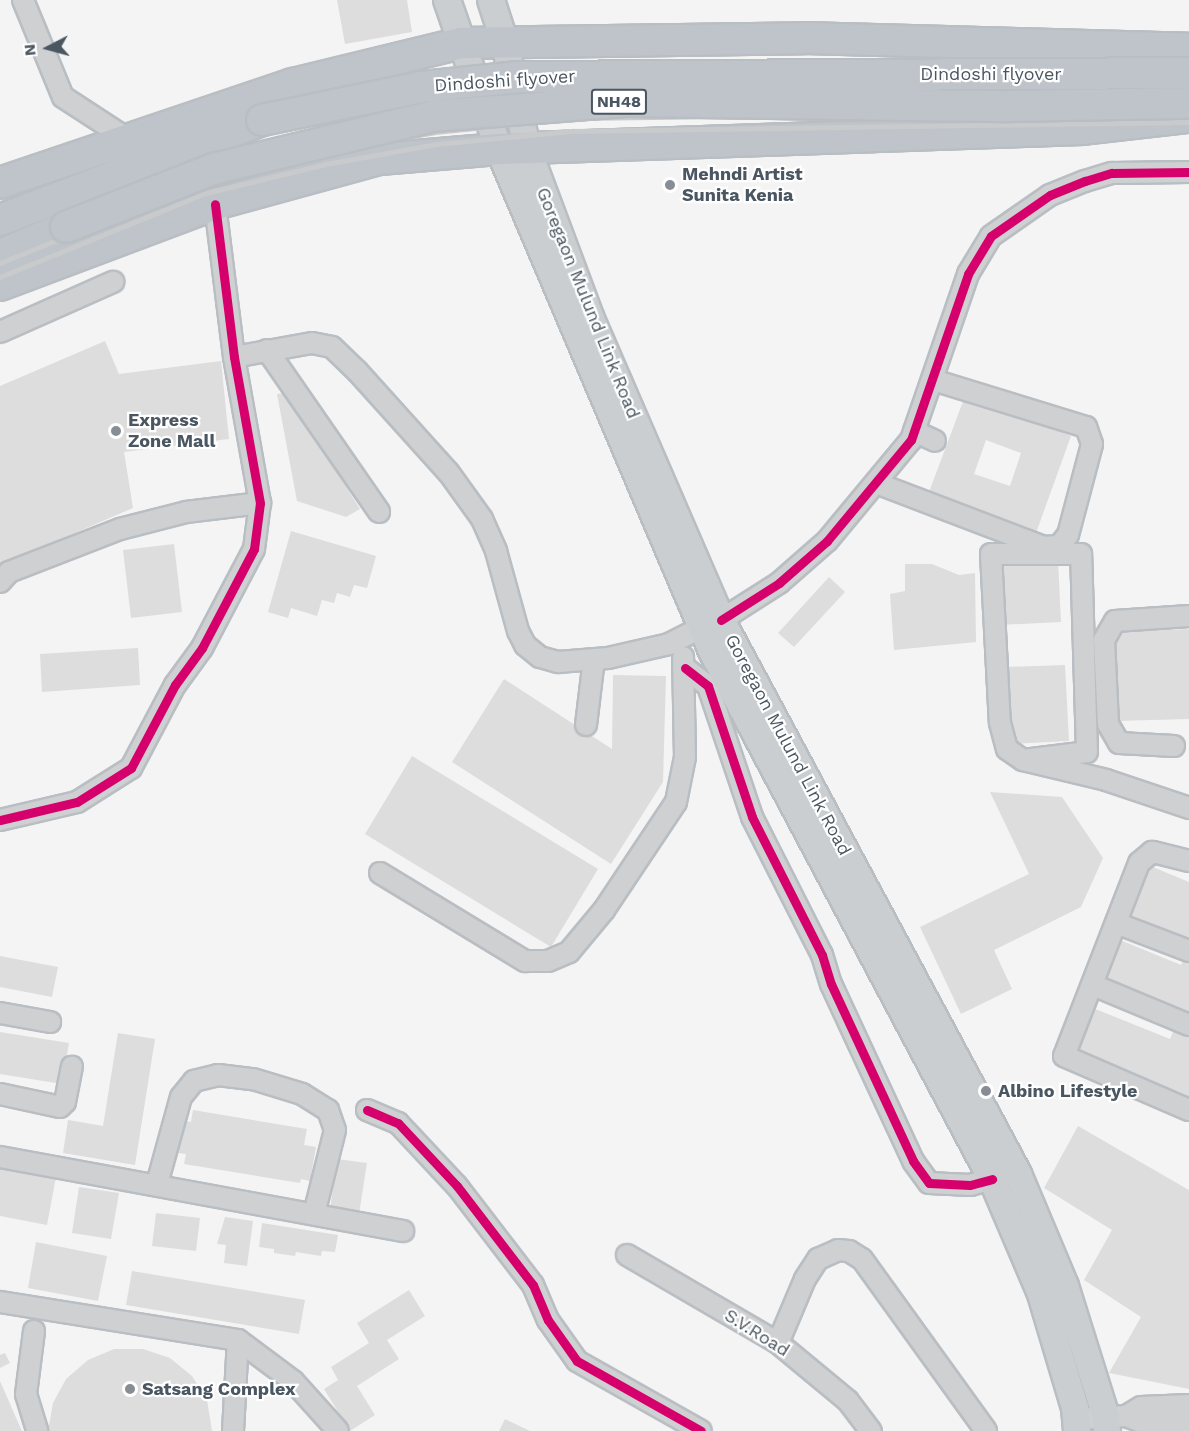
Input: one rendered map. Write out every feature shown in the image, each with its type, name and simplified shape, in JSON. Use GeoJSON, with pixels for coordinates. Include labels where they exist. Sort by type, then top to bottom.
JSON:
{"type":"FeatureCollection","features":[{"type":"Feature","properties":{"kind":"highway"},"geometry":{"type":"LineString","coordinates":[[0,183],[126,138],[293,84],[461,43],[734,39],[1189,48]]}},
{"type":"Feature","properties":{"kind":"highway"},"geometry":{"type":"LineString","coordinates":[[734,39],[735,141]]}},
{"type":"Feature","properties":{"kind":"highway","name":"Dindoshi flyover"},"geometry":{"type":"LineString","coordinates":[[0,220],[55,197],[262,120],[422,87],[562,76],[1189,74]]}},
{"type":"Feature","properties":{"kind":"highway","name":"Dindoshi flyover"},"geometry":{"type":"LineString","coordinates":[[0,255],[213,169],[433,116],[629,101],[987,106],[1189,103]]}},
{"type":"Feature","properties":{"kind":"highway"},"geometry":{"type":"LineString","coordinates":[[0,285],[215,204],[380,159],[513,148],[1083,129],[1189,117]]}},
{"type":"Feature","properties":{"kind":"main road"},"geometry":{"type":"LineString","coordinates":[[447,0],[461,43],[513,148]]}},
{"type":"Feature","properties":{"kind":"main road","name":"Goregaon Mulund Link Road"},"geometry":{"type":"LineString","coordinates":[[491,0],[505,43],[513,148],[591,319],[701,629],[992,1179],[1041,1294],[1077,1425]]}},
{"type":"Feature","properties":{"kind":"main road","name":"Goregaon Mulund Link Road"},"geometry":{"type":"LineString","coordinates":[[701,629],[984,1111],[1017,1174],[1065,1286],[1113,1421]]}},
{"type":"Feature","properties":{"kind":"main road"},"geometry":{"type":"LineString","coordinates":[[960,1122],[984,1111]]}},
{"type":"Feature","properties":{"kind":"street"},"geometry":{"type":"LineString","coordinates":[[23,0],[63,97],[126,138]]}},
{"type":"Feature","properties":{"kind":"street"},"geometry":{"type":"LineString","coordinates":[[234,357],[312,343],[332,347],[357,371],[449,473],[482,519],[525,645],[540,657],[558,662],[648,650],[701,629],[779,583],[827,542],[876,483],[914,431],[968,274],[991,236],[1050,195],[1084,181],[1112,173],[1189,172]]}},
{"type":"Feature","properties":{"kind":"street"},"geometry":{"type":"LineString","coordinates":[[0,820],[76,802],[131,768],[175,685],[202,648],[254,549],[260,503],[234,357],[215,204]]}},
{"type":"Feature","properties":{"kind":"street"},"geometry":{"type":"LineString","coordinates":[[0,332],[113,282]]}},
{"type":"Feature","properties":{"kind":"street"},"geometry":{"type":"LineString","coordinates":[[267,350],[379,512]]}},
{"type":"Feature","properties":{"kind":"street"},"geometry":{"type":"LineString","coordinates":[[876,483],[1044,548],[1059,546],[1068,535],[1092,444],[1086,427],[933,380]]}},
{"type":"Feature","properties":{"kind":"street"},"geometry":{"type":"LineString","coordinates":[[914,431],[935,441]]}},
{"type":"Feature","properties":{"kind":"street"},"geometry":{"type":"LineString","coordinates":[[0,582],[9,572],[120,529],[186,512],[260,503]]}},
{"type":"Feature","properties":{"kind":"street"},"geometry":{"type":"LineString","coordinates":[[1023,760],[1087,752],[1081,554],[992,554],[1002,735],[1006,749],[1023,760],[1106,780],[1189,808]]}},
{"type":"Feature","properties":{"kind":"street"},"geometry":{"type":"LineString","coordinates":[[1174,746],[1119,743],[1108,724],[1104,640],[1115,621],[1189,616]]}},
{"type":"Feature","properties":{"kind":"street"},"geometry":{"type":"LineString","coordinates":[[380,873],[525,961],[548,961],[569,952],[604,910],[676,802],[685,757],[685,668],[701,629]]}},
{"type":"Feature","properties":{"kind":"street"},"geometry":{"type":"LineString","coordinates":[[586,725],[594,658]]}},
{"type":"Feature","properties":{"kind":"street"},"geometry":{"type":"LineString","coordinates":[[685,668],[708,687],[752,817],[822,955],[838,1001],[913,1161],[929,1183],[970,1185],[992,1179]]}},
{"type":"Feature","properties":{"kind":"street"},"geometry":{"type":"LineString","coordinates":[[1189,861],[1169,853],[1152,852],[1139,863],[1064,1056],[1189,1110]]}},
{"type":"Feature","properties":{"kind":"street"},"geometry":{"type":"LineString","coordinates":[[1116,923],[1189,951]]}},
{"type":"Feature","properties":{"kind":"street"},"geometry":{"type":"LineString","coordinates":[[1093,985],[1189,1025]]}},
{"type":"Feature","properties":{"kind":"street"},"geometry":{"type":"LineString","coordinates":[[0,1013],[50,1022]]}},
{"type":"Feature","properties":{"kind":"street"},"geometry":{"type":"LineString","coordinates":[[0,1094],[60,1107],[65,1102],[72,1067]]}},
{"type":"Feature","properties":{"kind":"street"},"geometry":{"type":"LineString","coordinates":[[157,1184],[181,1097],[194,1081],[218,1075],[253,1079],[302,1094],[328,1110],[335,1130],[314,1214]]}},
{"type":"Feature","properties":{"kind":"street"},"geometry":{"type":"LineString","coordinates":[[367,1110],[398,1123],[457,1186],[533,1285],[548,1320],[577,1361],[701,1431]]}},
{"type":"Feature","properties":{"kind":"street"},"geometry":{"type":"LineString","coordinates":[[0,1157],[403,1231]]}},
{"type":"Feature","properties":{"kind":"street"},"geometry":{"type":"LineString","coordinates":[[778,1343],[805,1279],[818,1259],[838,1250],[849,1251],[868,1267],[986,1431]]}},
{"type":"Feature","properties":{"kind":"street","name":"S.V.Road"},"geometry":{"type":"LineString","coordinates":[[627,1256],[778,1343],[848,1401],[871,1431]]}},
{"type":"Feature","properties":{"kind":"street"},"geometry":{"type":"LineString","coordinates":[[0,1302],[238,1340],[293,1381],[338,1431]]}},
{"type":"Feature","properties":{"kind":"street"},"geometry":{"type":"LineString","coordinates":[[34,1331],[26,1394],[37,1431]]}},
{"type":"Feature","properties":{"kind":"street"},"geometry":{"type":"LineString","coordinates":[[233,1431],[238,1340]]}},
{"type":"Feature","properties":{"kind":"street"},"geometry":{"type":"LineString","coordinates":[[1155,1414],[1189,1405]]}},
{"type":"Feature","properties":{"kind":"street"},"geometry":{"type":"LineString","coordinates":[[1077,1425],[1113,1421],[1141,1407],[1155,1414],[1189,1422]]}},
{"type":"Feature","properties":{"kind":"building"},"geometry":{"type":"Polygon","coordinates":[[[337,0],[407,0],[412,32],[345,44],[337,0]]]}},
{"type":"Feature","properties":{"kind":"building"},"geometry":{"type":"Polygon","coordinates":[[[105,341],[119,374],[221,361],[229,439],[124,452],[133,508],[0,565],[0,386],[105,341]]]}},
{"type":"Feature","properties":{"kind":"building"},"geometry":{"type":"Polygon","coordinates":[[[288,393],[360,509],[346,517],[297,501],[277,394],[288,393]]]}},
{"type":"Feature","properties":{"kind":"building"},"geometry":{"type":"Polygon","coordinates":[[[965,396],[1071,436],[1036,533],[929,492],[965,396]],[[986,440],[974,474],[1010,486],[1021,453],[986,440]]]}},
{"type":"Feature","properties":{"kind":"building"},"geometry":{"type":"Polygon","coordinates":[[[291,531],[376,556],[367,588],[354,585],[350,597],[337,593],[334,603],[322,600],[317,616],[291,608],[288,618],[268,612],[291,531]]]}},
{"type":"Feature","properties":{"kind":"building"},"geometry":{"type":"Polygon","coordinates":[[[174,544],[182,612],[131,618],[123,550],[174,544]]]}},
{"type":"Feature","properties":{"kind":"building"},"geometry":{"type":"Polygon","coordinates":[[[1058,560],[1061,622],[1000,625],[997,563],[1058,560]]]}},
{"type":"Feature","properties":{"kind":"building"},"geometry":{"type":"Polygon","coordinates":[[[905,564],[932,564],[959,575],[975,573],[976,642],[894,650],[890,594],[905,591],[905,564]]]}},
{"type":"Feature","properties":{"kind":"building"},"geometry":{"type":"Polygon","coordinates":[[[829,577],[845,592],[794,647],[778,633],[829,577]]]}},
{"type":"Feature","properties":{"kind":"building"},"geometry":{"type":"Polygon","coordinates":[[[1189,629],[1189,719],[1115,721],[1112,632],[1189,629]]]}},
{"type":"Feature","properties":{"kind":"building"},"geometry":{"type":"Polygon","coordinates":[[[138,648],[140,685],[42,692],[40,654],[138,648]]]}},
{"type":"Feature","properties":{"kind":"building"},"geometry":{"type":"Polygon","coordinates":[[[1065,665],[1069,741],[1009,744],[1006,667],[1065,665]]]}},
{"type":"Feature","properties":{"kind":"building"},"geometry":{"type":"Polygon","coordinates":[[[613,675],[666,676],[663,782],[611,864],[452,762],[504,679],[612,749],[613,675]]]}},
{"type":"Feature","properties":{"kind":"building"},"geometry":{"type":"Polygon","coordinates":[[[412,756],[598,869],[551,947],[365,834],[412,756]]]}},
{"type":"Feature","properties":{"kind":"building"},"geometry":{"type":"Polygon","coordinates":[[[990,792],[1062,797],[1103,858],[1081,907],[994,950],[1012,989],[961,1014],[920,927],[1029,874],[990,792]]]}},
{"type":"Feature","properties":{"kind":"building"},"geometry":{"type":"Polygon","coordinates":[[[1136,860],[1189,882],[1189,946],[1114,915],[1136,860]]]}},
{"type":"Feature","properties":{"kind":"building"},"geometry":{"type":"Polygon","coordinates":[[[1103,933],[1181,965],[1189,946],[1189,1114],[1059,1061],[1083,1004],[1170,1039],[1178,1019],[1084,980],[1103,933]]]}},
{"type":"Feature","properties":{"kind":"building"},"geometry":{"type":"Polygon","coordinates":[[[0,956],[58,967],[52,997],[0,987],[0,956]]]}},
{"type":"Feature","properties":{"kind":"building"},"geometry":{"type":"Polygon","coordinates":[[[0,1032],[69,1043],[62,1084],[0,1074],[0,1032]]]}},
{"type":"Feature","properties":{"kind":"building"},"geometry":{"type":"Polygon","coordinates":[[[118,1033],[155,1039],[135,1165],[63,1153],[68,1120],[103,1126],[118,1033]]]}},
{"type":"Feature","properties":{"kind":"building"},"geometry":{"type":"Polygon","coordinates":[[[193,1110],[307,1129],[304,1145],[316,1147],[310,1181],[301,1179],[300,1183],[184,1164],[186,1154],[178,1153],[184,1121],[191,1122],[193,1110]]]}},
{"type":"Feature","properties":{"kind":"building"},"geometry":{"type":"Polygon","coordinates":[[[1078,1126],[1189,1190],[1189,1389],[1109,1373],[1141,1317],[1084,1280],[1112,1230],[1044,1188],[1078,1126]]]}},
{"type":"Feature","properties":{"kind":"building"},"geometry":{"type":"Polygon","coordinates":[[[337,1159],[367,1163],[359,1214],[330,1210],[337,1159]]]}},
{"type":"Feature","properties":{"kind":"building"},"geometry":{"type":"Polygon","coordinates":[[[0,1166],[56,1177],[47,1225],[0,1216],[0,1166]]]}},
{"type":"Feature","properties":{"kind":"building"},"geometry":{"type":"Polygon","coordinates":[[[79,1187],[119,1193],[111,1239],[72,1233],[79,1187]]]}},
{"type":"Feature","properties":{"kind":"building"},"geometry":{"type":"Polygon","coordinates":[[[156,1213],[200,1218],[196,1251],[152,1246],[156,1213]]]}},
{"type":"Feature","properties":{"kind":"building"},"geometry":{"type":"Polygon","coordinates":[[[225,1217],[253,1221],[247,1266],[224,1263],[226,1245],[217,1244],[225,1217]]]}},
{"type":"Feature","properties":{"kind":"building"},"geometry":{"type":"Polygon","coordinates":[[[262,1223],[338,1235],[335,1252],[322,1251],[321,1256],[296,1252],[295,1256],[274,1253],[274,1249],[259,1247],[262,1223]]]}},
{"type":"Feature","properties":{"kind":"building"},"geometry":{"type":"Polygon","coordinates":[[[36,1242],[107,1256],[98,1301],[28,1288],[36,1242]]]}},
{"type":"Feature","properties":{"kind":"building"},"geometry":{"type":"Polygon","coordinates":[[[132,1271],[305,1300],[299,1334],[126,1305],[132,1271]]]}},
{"type":"Feature","properties":{"kind":"building"},"geometry":{"type":"Polygon","coordinates":[[[409,1290],[425,1316],[387,1340],[399,1359],[357,1386],[375,1415],[350,1431],[324,1389],[338,1380],[331,1367],[369,1343],[357,1323],[409,1290]]]}},
{"type":"Feature","properties":{"kind":"building","name":"Satsang Complex"},"geometry":{"type":"Polygon","coordinates":[[[114,1349],[143,1349],[170,1358],[192,1376],[207,1400],[212,1431],[48,1431],[53,1403],[66,1379],[88,1360],[114,1349]]]}},
{"type":"Feature","properties":{"kind":"building"},"geometry":{"type":"Polygon","coordinates":[[[5,1353],[10,1363],[0,1368],[0,1355],[5,1353]]]}},
{"type":"Feature","properties":{"kind":"building"},"geometry":{"type":"Polygon","coordinates":[[[0,1381],[21,1429],[22,1431],[0,1431],[0,1381]]]}},
{"type":"Feature","properties":{"kind":"building"},"geometry":{"type":"Polygon","coordinates":[[[505,1419],[530,1431],[499,1431],[505,1419]]]}},
{"type":"Feature","properties":{"kind":"railway"},"geometry":{"type":"LineString","coordinates":[[0,263],[202,181],[323,152],[435,132],[573,118],[1189,110]]}},
{"type":"Feature","properties":{"kind":"railway"},"geometry":{"type":"LineString","coordinates":[[0,277],[206,193],[326,164],[437,144],[573,131],[1189,122]]}},
{"type":"Feature","properties":{"kind":"cycle path"},"geometry":{"type":"LineString","coordinates":[[721,620],[779,583],[827,541],[911,440],[968,274],[991,236],[1050,195],[1085,181],[1112,173],[1189,172]]}},
{"type":"Feature","properties":{"kind":"cycle path"},"geometry":{"type":"LineString","coordinates":[[0,820],[77,802],[131,768],[175,685],[202,648],[254,549],[260,503],[234,357],[215,204]]}},
{"type":"Feature","properties":{"kind":"cycle path"},"geometry":{"type":"LineString","coordinates":[[685,668],[708,686],[752,817],[822,955],[831,984],[913,1161],[929,1183],[970,1185],[992,1179]]}},
{"type":"Feature","properties":{"kind":"cycle path"},"geometry":{"type":"LineString","coordinates":[[367,1110],[398,1123],[457,1186],[533,1285],[548,1320],[577,1361],[701,1431]]}},
{"type":"Feature","properties":{"kind":"place","name":"Mehndi Artist Sunita Kenia"},"geometry":{"type":"Point","coordinates":[670,185]}},
{"type":"Feature","properties":{"kind":"place","name":"Express Zone Mall"},"geometry":{"type":"Point","coordinates":[116,431]}},
{"type":"Feature","properties":{"kind":"place","name":"Albino Lifestyle"},"geometry":{"type":"Point","coordinates":[986,1091]}},
{"type":"Feature","properties":{"kind":"place","name":"Satsang Complex"},"geometry":{"type":"Point","coordinates":[130,1389]}}]}
